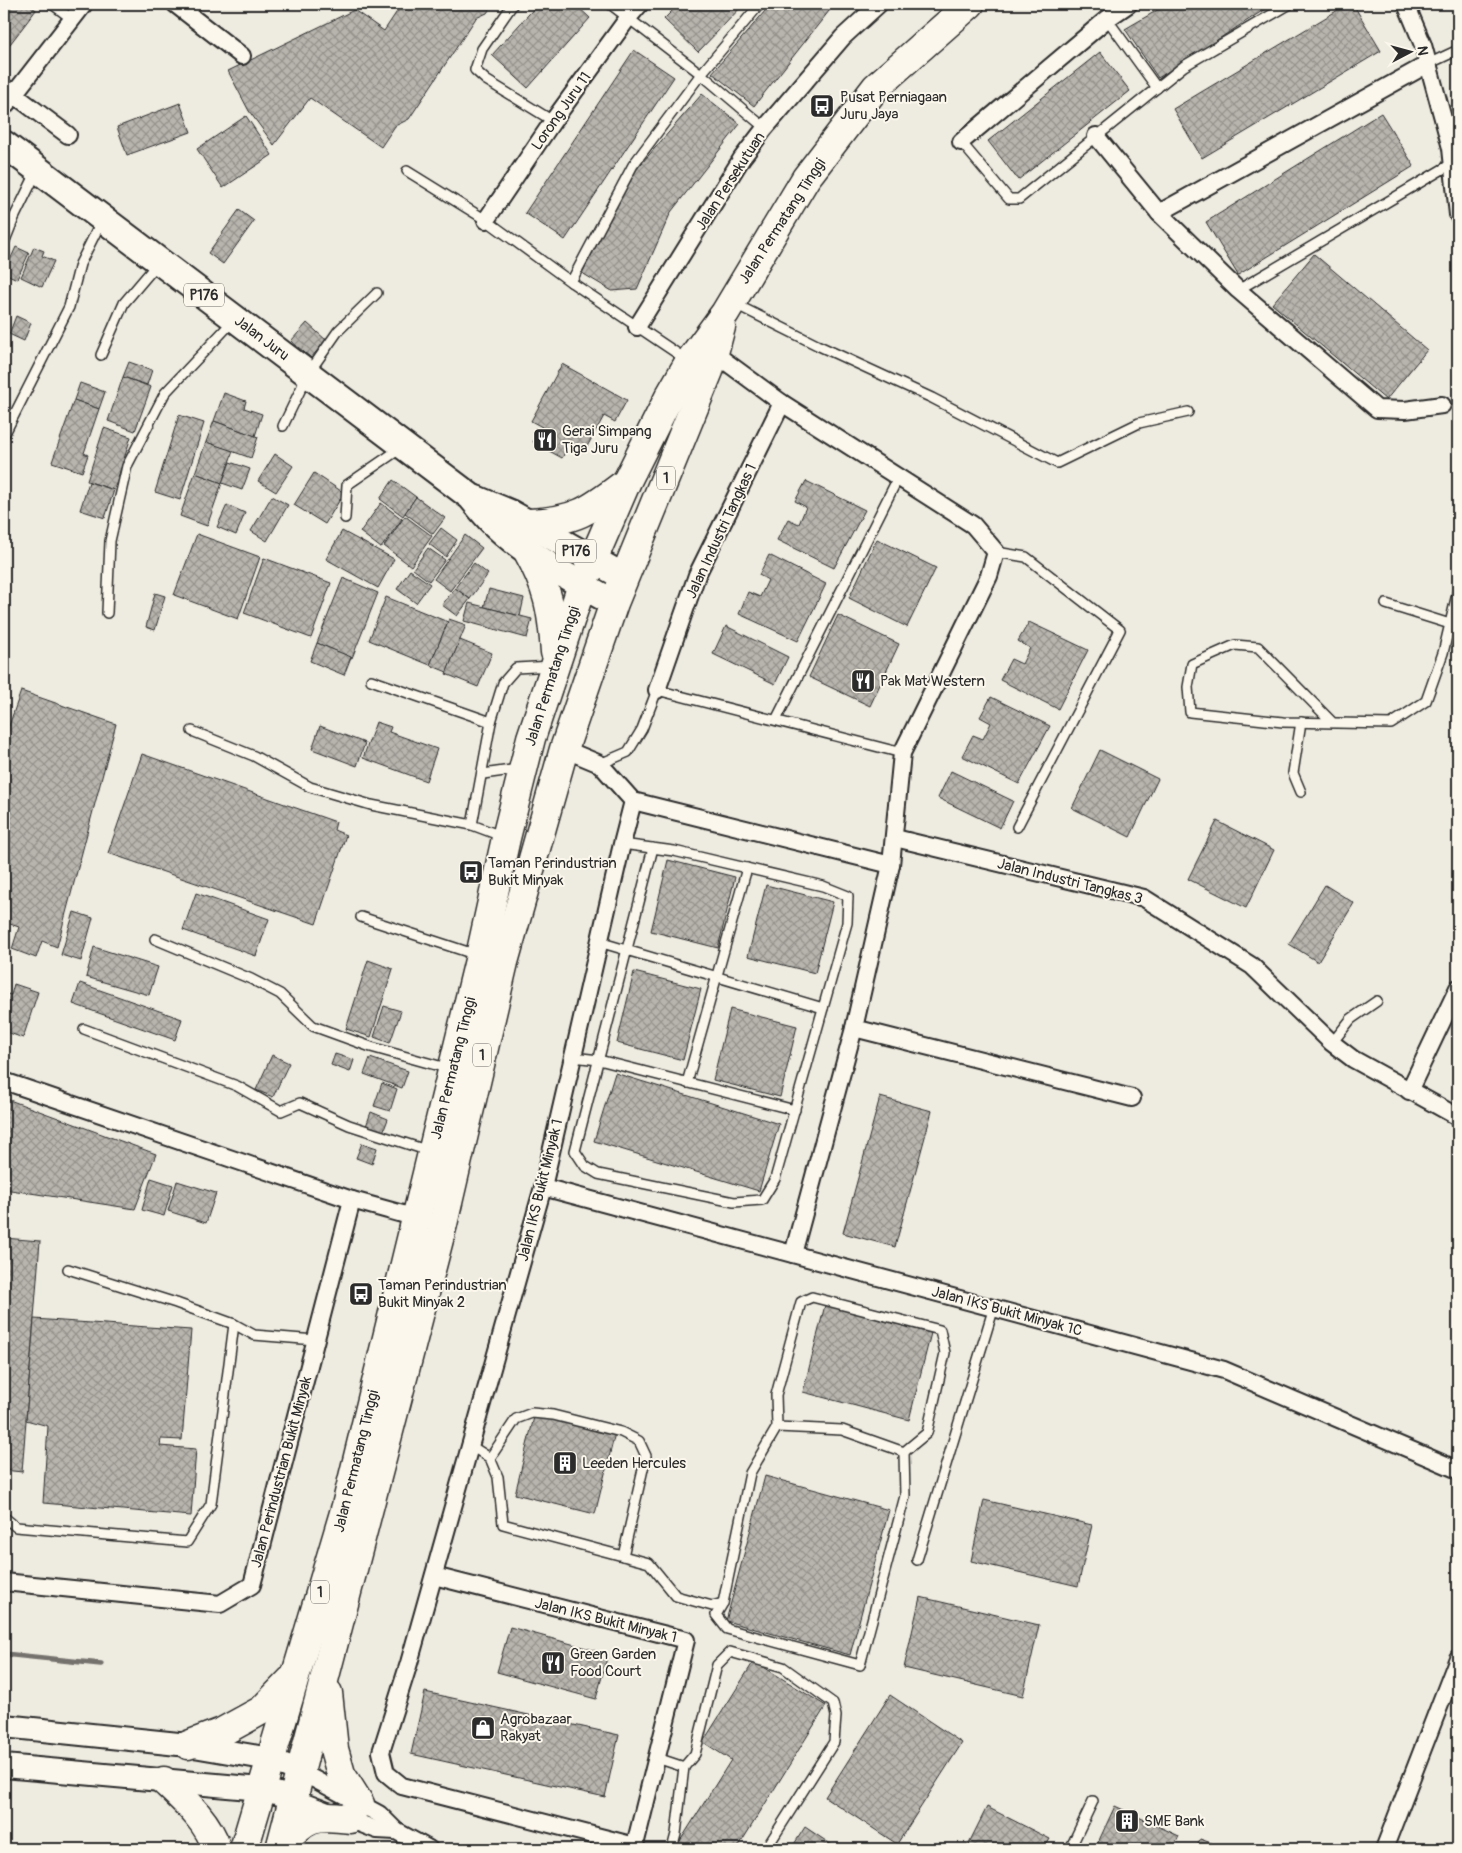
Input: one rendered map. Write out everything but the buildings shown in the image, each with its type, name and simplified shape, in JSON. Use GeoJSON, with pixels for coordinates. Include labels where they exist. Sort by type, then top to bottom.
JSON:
{"type":"FeatureCollection","features":[{"type":"Feature","properties":{"kind":"highway","name":"Jalan Permatang Tinggi"},"geometry":{"type":"LineString","coordinates":[[492,959],[506,838],[531,738],[592,560],[627,481],[670,395],[689,362],[728,307],[806,178],[876,87],[970,4]]}},
{"type":"Feature","properties":{"kind":"highway","name":"Jalan Permatang Tinggi"},"geometry":{"type":"LineString","coordinates":[[281,1846],[326,1676],[445,1155],[492,959],[614,603],[696,408],[728,307]]}},
{"type":"Feature","properties":{"kind":"highway"},"geometry":{"type":"LineString","coordinates":[[529,523],[551,522],[575,516],[595,506],[627,481]]}},
{"type":"Feature","properties":{"kind":"highway"},"geometry":{"type":"LineString","coordinates":[[527,550],[541,575],[549,599],[556,666]]}},
{"type":"Feature","properties":{"kind":"highway","name":"Jalan Permatang Tinggi"},"geometry":{"type":"LineString","coordinates":[[244,1849],[430,1221]]}},
{"type":"Feature","properties":{"kind":"highway"},"geometry":{"type":"LineString","coordinates":[[281,1846],[299,1825],[309,1820],[355,1811],[341,1774],[334,1748],[326,1676]]}},
{"type":"Feature","properties":{"kind":"highway"},"geometry":{"type":"LineString","coordinates":[[188,1745],[222,1732],[262,1710],[294,1677]]}},
{"type":"Feature","properties":{"kind":"highway"},"geometry":{"type":"LineString","coordinates":[[164,1781],[190,1804],[202,1820],[217,1849]]}},
{"type":"Feature","properties":{"kind":"main road","name":"Jalan Juru"},"geometry":{"type":"LineString","coordinates":[[4,144],[471,497],[500,529],[527,550],[614,603]]}},
{"type":"Feature","properties":{"kind":"main road","name":"Jalan Juru"},"geometry":{"type":"LineString","coordinates":[[471,497],[510,513],[624,577]]}},
{"type":"Feature","properties":{"kind":"main road"},"geometry":{"type":"LineString","coordinates":[[4,1726],[188,1745],[270,1759],[301,1772]]}},
{"type":"Feature","properties":{"kind":"main road"},"geometry":{"type":"LineString","coordinates":[[4,1766],[261,1789],[294,1798]]}},
{"type":"Feature","properties":{"kind":"street"},"geometry":{"type":"LineString","coordinates":[[68,136],[7,96],[84,4]]}},
{"type":"Feature","properties":{"kind":"street"},"geometry":{"type":"LineString","coordinates":[[175,4],[193,9],[242,56]]}},
{"type":"Feature","properties":{"kind":"street","name":"Lorong Juru 11"},"geometry":{"type":"LineString","coordinates":[[486,220],[553,121],[640,4]]}},
{"type":"Feature","properties":{"kind":"street","name":"Jalan Persekutuan"},"geometry":{"type":"LineString","coordinates":[[637,327],[742,158],[765,128],[843,38],[878,4]]}},
{"type":"Feature","properties":{"kind":"street"},"geometry":{"type":"LineString","coordinates":[[961,142],[1108,19],[1129,4]]}},
{"type":"Feature","properties":{"kind":"street"},"geometry":{"type":"LineString","coordinates":[[1406,4],[1423,45],[1451,148],[1458,215]]}},
{"type":"Feature","properties":{"kind":"street"},"geometry":{"type":"LineString","coordinates":[[1159,213],[1428,64]]}},
{"type":"Feature","properties":{"kind":"street"},"geometry":{"type":"LineString","coordinates":[[1096,136],[1159,213],[1238,290],[1377,408],[1405,410],[1442,405]]}},
{"type":"Feature","properties":{"kind":"street"},"geometry":{"type":"LineString","coordinates":[[714,353],[782,403],[973,525],[996,552],[989,576],[902,753],[891,865],[854,1028],[793,1254]]}},
{"type":"Feature","properties":{"kind":"street","name":"Jalan Industri Tangkas 1"},"geometry":{"type":"LineString","coordinates":[[657,690],[698,575],[782,403]]}},
{"type":"Feature","properties":{"kind":"street"},"geometry":{"type":"LineString","coordinates":[[564,749],[600,764],[634,800],[891,865]]}},
{"type":"Feature","properties":{"kind":"street","name":"Jalan IKS Bukit Minyak 1"},"geometry":{"type":"LineString","coordinates":[[434,1576],[686,1640],[635,1848],[402,1786],[386,1773],[381,1752],[434,1576],[543,1186],[622,844],[634,800]]}},
{"type":"Feature","properties":{"kind":"street","name":"Jalan Industri Tangkas 3"},"geometry":{"type":"LineString","coordinates":[[895,838],[1144,898],[1252,966],[1332,1043],[1353,1059],[1458,1118]]}},
{"type":"Feature","properties":{"kind":"street"},"geometry":{"type":"LineString","coordinates":[[1409,1091],[1458,988]]}},
{"type":"Feature","properties":{"kind":"street"},"geometry":{"type":"LineString","coordinates":[[854,1028],[1132,1098]]}},
{"type":"Feature","properties":{"kind":"street"},"geometry":{"type":"LineString","coordinates":[[4,1081],[352,1200],[430,1221]]}},
{"type":"Feature","properties":{"kind":"street","name":"Jalan IKS Bukit Minyak 1C"},"geometry":{"type":"LineString","coordinates":[[543,1186],[1224,1370],[1458,1470]]}},
{"type":"Feature","properties":{"kind":"street","name":"Jalan Perindustrian Bukit Minyak"},"geometry":{"type":"LineString","coordinates":[[4,1582],[220,1604],[252,1585],[352,1200]]}},
{"type":"Feature","properties":{"kind":"street"},"geometry":{"type":"LineString","coordinates":[[1384,1849],[1458,1658]]}},
{"type":"Feature","properties":{"kind":"street"},"geometry":{"type":"LineString","coordinates":[[301,1772],[355,1811]]}},
{"type":"Feature","properties":{"kind":"street"},"geometry":{"type":"LineString","coordinates":[[294,1798],[379,1814],[396,1831],[429,1849]]}},
{"type":"Feature","properties":{"kind":"lane"},"geometry":{"type":"LineString","coordinates":[[52,4],[72,19]]}},
{"type":"Feature","properties":{"kind":"lane"},"geometry":{"type":"LineString","coordinates":[[513,4],[482,49],[475,70],[486,80],[553,121]]}},
{"type":"Feature","properties":{"kind":"lane"},"geometry":{"type":"LineString","coordinates":[[610,4],[701,74],[765,128]]}},
{"type":"Feature","properties":{"kind":"lane"},"geometry":{"type":"LineString","coordinates":[[571,282],[633,165],[701,74],[760,4]]}},
{"type":"Feature","properties":{"kind":"lane"},"geometry":{"type":"LineString","coordinates":[[961,142],[1009,198],[1020,199],[1184,66],[1290,4]]}},
{"type":"Feature","properties":{"kind":"lane"},"geometry":{"type":"LineString","coordinates":[[1108,19],[1157,88]]}},
{"type":"Feature","properties":{"kind":"lane"},"geometry":{"type":"LineString","coordinates":[[1428,64],[1458,50]]}},
{"type":"Feature","properties":{"kind":"lane"},"geometry":{"type":"LineString","coordinates":[[1238,290],[1453,163]]}},
{"type":"Feature","properties":{"kind":"lane"},"geometry":{"type":"LineString","coordinates":[[4,243],[38,169]]}},
{"type":"Feature","properties":{"kind":"lane"},"geometry":{"type":"LineString","coordinates":[[407,171],[486,220],[571,282],[689,362]]}},
{"type":"Feature","properties":{"kind":"lane"},"geometry":{"type":"LineString","coordinates":[[4,435],[69,307],[80,264],[103,218]]}},
{"type":"Feature","properties":{"kind":"lane"},"geometry":{"type":"LineString","coordinates":[[101,354],[124,303],[160,261]]}},
{"type":"Feature","properties":{"kind":"lane"},"geometry":{"type":"LineString","coordinates":[[283,426],[308,374],[338,331],[377,293]]}},
{"type":"Feature","properties":{"kind":"lane"},"geometry":{"type":"LineString","coordinates":[[728,307],[817,345],[932,398],[1057,463],[1138,423],[1188,412]]}},
{"type":"Feature","properties":{"kind":"lane"},"geometry":{"type":"LineString","coordinates":[[107,613],[110,541],[127,466],[165,393],[235,318]]}},
{"type":"Feature","properties":{"kind":"lane"},"geometry":{"type":"LineString","coordinates":[[345,518],[347,485],[404,446]]}},
{"type":"Feature","properties":{"kind":"lane"},"geometry":{"type":"LineString","coordinates":[[776,720],[899,476]]}},
{"type":"Feature","properties":{"kind":"lane"},"geometry":{"type":"LineString","coordinates":[[996,552],[1026,557],[1120,630],[1017,827]]}},
{"type":"Feature","properties":{"kind":"lane"},"geometry":{"type":"LineString","coordinates":[[1334,723],[1258,647],[1235,646],[1192,664],[1188,687],[1190,712],[1283,722],[1301,722],[1334,723],[1391,724],[1426,701],[1443,653],[1458,590]]}},
{"type":"Feature","properties":{"kind":"lane"},"geometry":{"type":"LineString","coordinates":[[1386,604],[1450,624]]}},
{"type":"Feature","properties":{"kind":"lane"},"geometry":{"type":"LineString","coordinates":[[472,825],[491,722],[503,683],[516,668],[556,666]]}},
{"type":"Feature","properties":{"kind":"lane"},"geometry":{"type":"LineString","coordinates":[[371,680],[491,722]]}},
{"type":"Feature","properties":{"kind":"lane"},"geometry":{"type":"LineString","coordinates":[[600,764],[628,752],[642,729],[657,690],[902,753]]}},
{"type":"Feature","properties":{"kind":"lane"},"geometry":{"type":"LineString","coordinates":[[1301,722],[1293,774],[1301,792]]}},
{"type":"Feature","properties":{"kind":"lane"},"geometry":{"type":"LineString","coordinates":[[192,731],[254,756],[310,787],[371,805],[472,825],[506,838]]}},
{"type":"Feature","properties":{"kind":"lane"},"geometry":{"type":"LineString","coordinates":[[482,774],[524,768]]}},
{"type":"Feature","properties":{"kind":"lane"},"geometry":{"type":"LineString","coordinates":[[622,844],[653,848],[748,868],[824,886],[848,896],[848,923],[824,1008],[775,1179],[762,1200],[734,1202],[598,1174],[586,1166],[575,1151],[653,848]]}},
{"type":"Feature","properties":{"kind":"lane"},"geometry":{"type":"LineString","coordinates":[[687,1083],[748,868]]}},
{"type":"Feature","properties":{"kind":"lane"},"geometry":{"type":"LineString","coordinates":[[361,917],[492,959]]}},
{"type":"Feature","properties":{"kind":"lane"},"geometry":{"type":"LineString","coordinates":[[155,939],[251,979],[280,994],[313,1026],[371,1047],[464,1074]]}},
{"type":"Feature","properties":{"kind":"lane"},"geometry":{"type":"LineString","coordinates":[[599,942],[824,1008]]}},
{"type":"Feature","properties":{"kind":"lane"},"geometry":{"type":"LineString","coordinates":[[1332,1043],[1352,1019],[1377,1001]]}},
{"type":"Feature","properties":{"kind":"lane"},"geometry":{"type":"LineString","coordinates":[[84,1029],[237,1086],[281,1112],[300,1103],[349,1125],[445,1155]]}},
{"type":"Feature","properties":{"kind":"lane"},"geometry":{"type":"LineString","coordinates":[[573,1057],[598,1060],[795,1110]]}},
{"type":"Feature","properties":{"kind":"lane"},"geometry":{"type":"LineString","coordinates":[[68,1269],[176,1303],[234,1324],[254,1335],[315,1340]]}},
{"type":"Feature","properties":{"kind":"lane"},"geometry":{"type":"LineString","coordinates":[[812,1297],[940,1330],[945,1353],[928,1433],[904,1452],[905,1496],[860,1665],[727,1629],[716,1615],[724,1603],[750,1474],[776,1427],[776,1395],[801,1302],[812,1297]]}},
{"type":"Feature","properties":{"kind":"lane"},"geometry":{"type":"LineString","coordinates":[[916,1560],[994,1308]]}},
{"type":"Feature","properties":{"kind":"lane"},"geometry":{"type":"LineString","coordinates":[[4,1517],[16,1527],[187,1542],[212,1504],[234,1324]]}},
{"type":"Feature","properties":{"kind":"lane"},"geometry":{"type":"LineString","coordinates":[[490,1458],[516,1419],[532,1413],[553,1415],[621,1432],[639,1441],[646,1456],[623,1556]]}},
{"type":"Feature","properties":{"kind":"lane"},"geometry":{"type":"LineString","coordinates":[[776,1427],[842,1430],[904,1452]]}},
{"type":"Feature","properties":{"kind":"lane"},"geometry":{"type":"LineString","coordinates":[[470,1446],[490,1458],[498,1476],[503,1524],[649,1563],[676,1596],[712,1606],[724,1603]]}},
{"type":"Feature","properties":{"kind":"lane"},"geometry":{"type":"LineString","coordinates":[[672,1849],[676,1834],[684,1767],[695,1754],[717,1665],[730,1652],[783,1667],[833,1703],[836,1716],[834,1742],[766,1849]]}},
{"type":"Feature","properties":{"kind":"lane"},"geometry":{"type":"LineString","coordinates":[[657,1758],[684,1767]]}},
{"type":"Feature","properties":{"kind":"lane"},"geometry":{"type":"LineString","coordinates":[[1070,1849],[1093,1801]]}},
{"type":"Feature","properties":{"kind":"waterway"},"geometry":{"type":"LineString","coordinates":[[4,1654],[101,1664]]}},
{"type":"Feature","properties":{"kind":"place","name":"Pusat Perniagaan Juru Jaya"},"geometry":{"type":"Point","coordinates":[822,106]}},
{"type":"Feature","properties":{"kind":"place","name":"Gerai Simpang Tiga Juru"},"geometry":{"type":"Point","coordinates":[545,440]}},
{"type":"Feature","properties":{"kind":"place","name":"Pak Mat Western"},"geometry":{"type":"Point","coordinates":[863,681]}},
{"type":"Feature","properties":{"kind":"place","name":"Taman Perindustrian Bukit Minyak"},"geometry":{"type":"Point","coordinates":[471,872]}},
{"type":"Feature","properties":{"kind":"place","name":"Taman Perindustrian Bukit Minyak 2"},"geometry":{"type":"Point","coordinates":[361,1294]}},
{"type":"Feature","properties":{"kind":"place","name":"Leeden Hercules"},"geometry":{"type":"Point","coordinates":[565,1463]}},
{"type":"Feature","properties":{"kind":"place","name":"Green Garden Food Court"},"geometry":{"type":"Point","coordinates":[553,1663]}},
{"type":"Feature","properties":{"kind":"place","name":"Agrobazaar Rakyat"},"geometry":{"type":"Point","coordinates":[483,1728]}},
{"type":"Feature","properties":{"kind":"place","name":"SME Bank"},"geometry":{"type":"Point","coordinates":[1127,1821]}}]}
